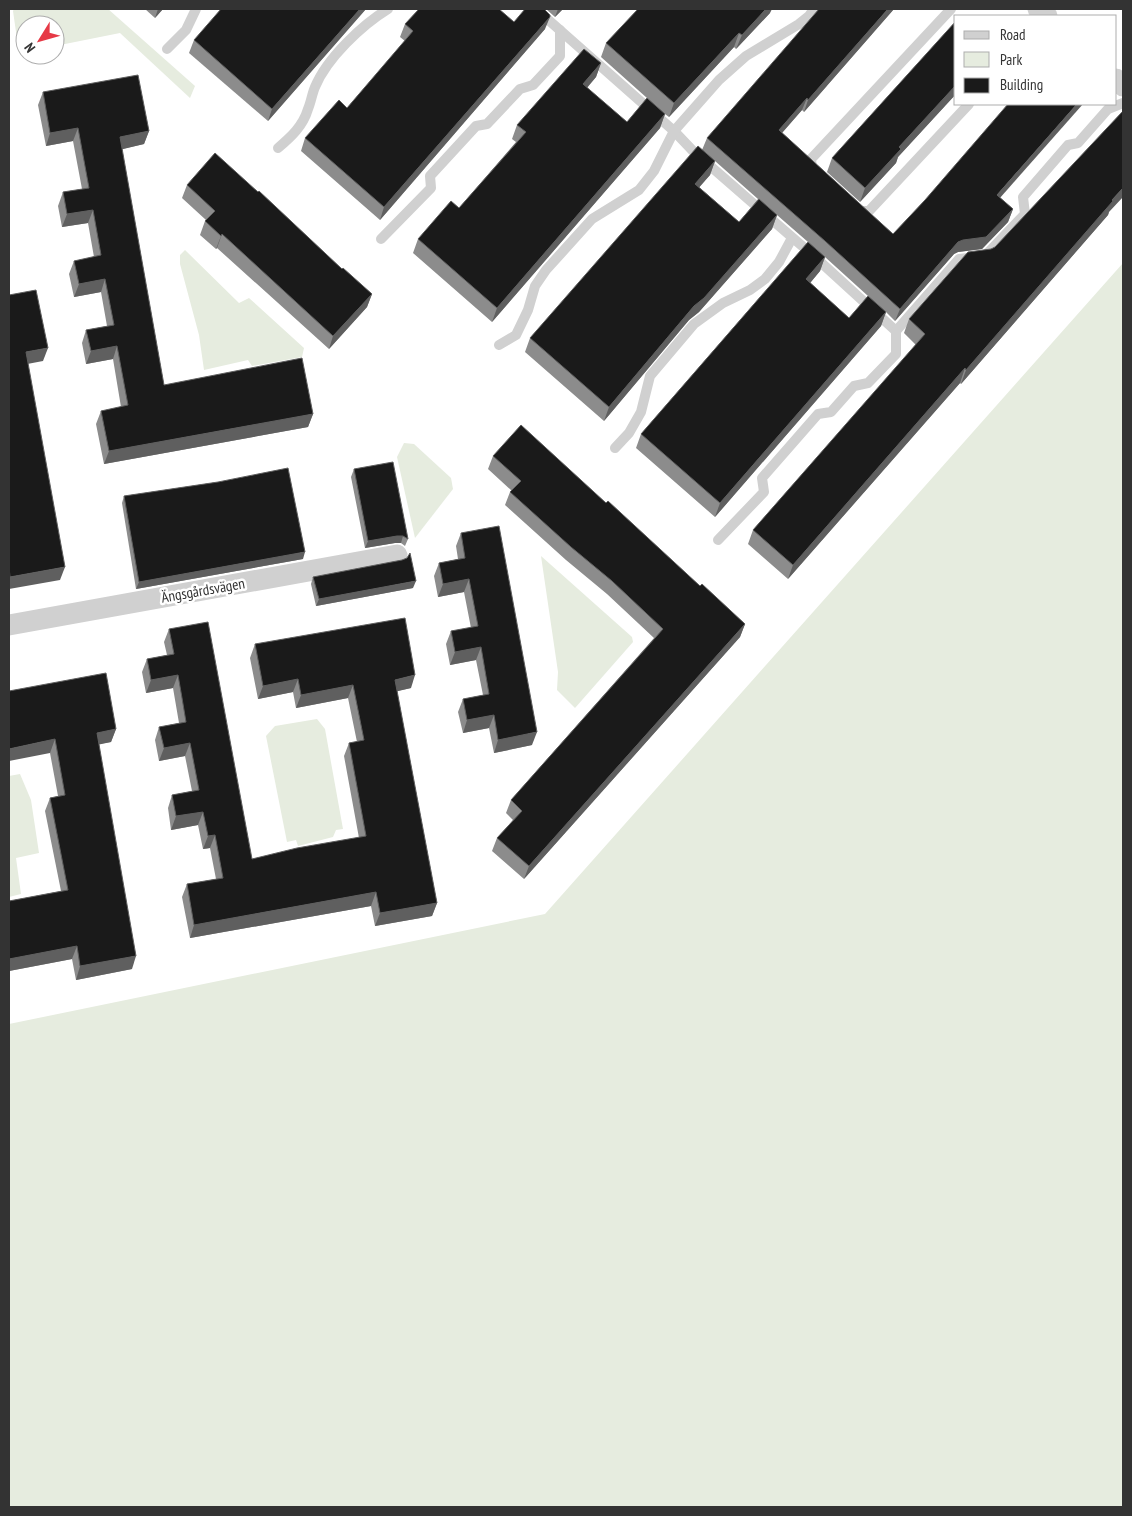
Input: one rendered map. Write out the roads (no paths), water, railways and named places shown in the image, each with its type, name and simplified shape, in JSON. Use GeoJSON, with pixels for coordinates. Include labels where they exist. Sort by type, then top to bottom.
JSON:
{"type":"FeatureCollection","features":[{"type":"Feature","properties":{"kind":"street","name":"Ängsgårdsvägen"},"geometry":{"type":"LineString","coordinates":[[9,625],[397,555]]}},
{"type":"Feature","properties":{"kind":"lane"},"geometry":{"type":"LineString","coordinates":[[166,49],[186,30],[196,9]]}},
{"type":"Feature","properties":{"kind":"lane"},"geometry":{"type":"LineString","coordinates":[[278,148],[300,126],[308,111],[315,87],[325,69],[361,27],[388,9]]}},
{"type":"Feature","properties":{"kind":"lane"},"geometry":{"type":"LineString","coordinates":[[536,9],[693,151],[770,214],[792,238],[818,256],[896,331]]}},
{"type":"Feature","properties":{"kind":"lane"},"geometry":{"type":"LineString","coordinates":[[499,345],[516,335],[528,310],[535,286],[546,270],[592,219],[639,190],[654,171],[674,132],[719,80],[746,56],[799,24],[814,9]]}},
{"type":"Feature","properties":{"kind":"lane"},"geometry":{"type":"LineString","coordinates":[[825,181],[810,170],[811,159],[951,9]]}},
{"type":"Feature","properties":{"kind":"lane"},"geometry":{"type":"LineString","coordinates":[[381,240],[431,188],[430,176],[476,126],[487,124],[520,89],[533,85],[560,56],[560,30]]}},
{"type":"Feature","properties":{"kind":"lane"},"geometry":{"type":"LineString","coordinates":[[718,540],[764,492],[762,478],[818,414],[831,412],[854,386],[868,383],[896,354],[896,331],[959,259],[985,256],[1025,214],[1023,197],[1068,146],[1078,143],[1108,109],[1123,103]]}},
{"type":"Feature","properties":{"kind":"lane"},"geometry":{"type":"LineString","coordinates":[[846,199],[857,213],[869,211],[968,105]]}},
{"type":"Feature","properties":{"kind":"lane"},"geometry":{"type":"LineString","coordinates":[[615,448],[629,433],[641,412],[650,376],[694,324],[723,302],[750,290],[765,279],[778,262],[792,238]]}}]}
